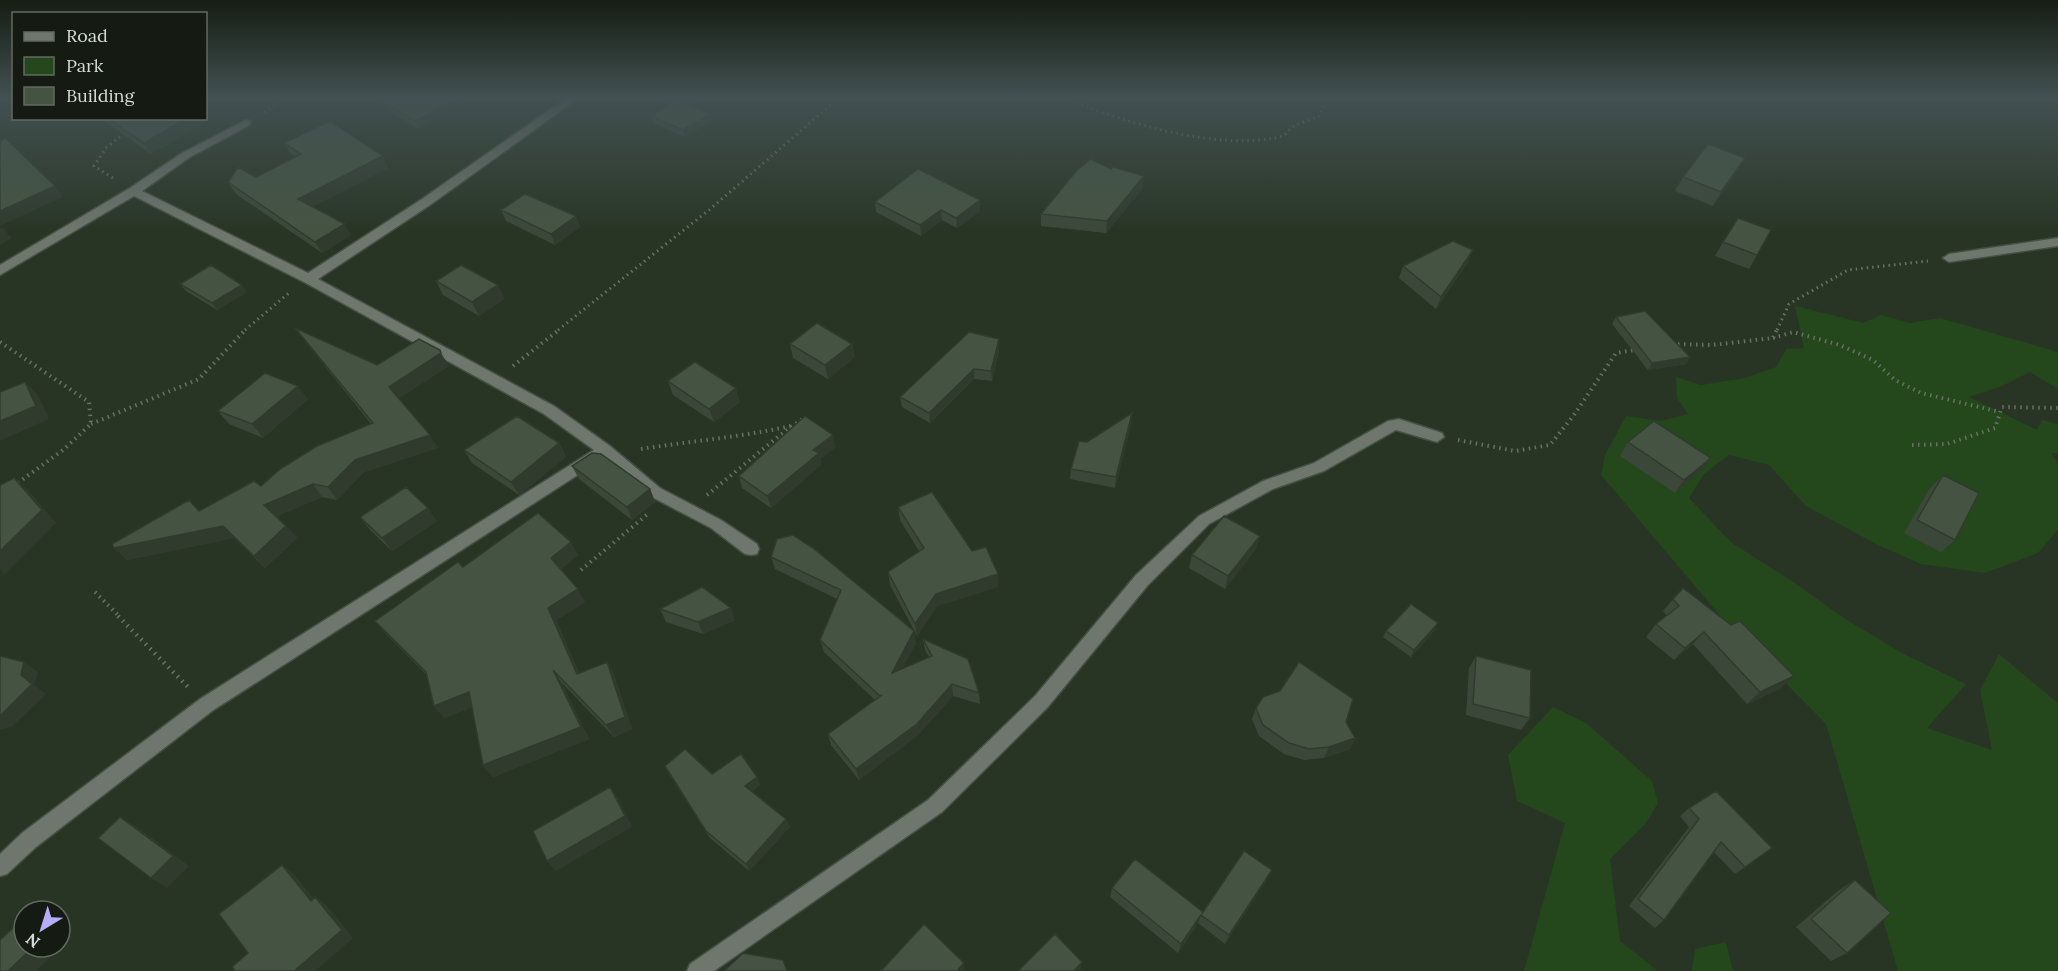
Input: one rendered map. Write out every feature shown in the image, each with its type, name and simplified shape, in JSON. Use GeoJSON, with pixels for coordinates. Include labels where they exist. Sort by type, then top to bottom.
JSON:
{"type":"FeatureCollection","features":[{"type":"Feature","properties":{"kind":"street"},"geometry":{"type":"LineString","coordinates":[[0,271],[134,191],[186,154],[209,142]]}},
{"type":"Feature","properties":{"kind":"street"},"geometry":{"type":"LineString","coordinates":[[309,279],[426,202],[511,142]]}},
{"type":"Feature","properties":{"kind":"street"},"geometry":{"type":"LineString","coordinates":[[134,191],[309,279],[549,410],[668,499],[716,524],[751,549]]}},
{"type":"Feature","properties":{"kind":"street"},"geometry":{"type":"LineString","coordinates":[[1949,258],[2058,242]]}},
{"type":"Feature","properties":{"kind":"street"},"geometry":{"type":"LineString","coordinates":[[697,971],[935,806],[1041,702],[1142,580],[1212,513],[1268,485],[1318,467],[1393,426],[1399,424],[1437,437]]}},
{"type":"Feature","properties":{"kind":"street"},"geometry":{"type":"LineString","coordinates":[[0,867],[29,840],[206,705],[609,453]]}},
{"type":"Feature","properties":{"kind":"path"},"geometry":{"type":"LineString","coordinates":[[113,142],[106,148],[94,166],[134,191]]}},
{"type":"Feature","properties":{"kind":"path"},"geometry":{"type":"LineString","coordinates":[[493,381],[709,210],[787,142]]}},
{"type":"Feature","properties":{"kind":"path"},"geometry":{"type":"LineString","coordinates":[[1773,338],[1789,304],[1848,270],[1949,258]]}},
{"type":"Feature","properties":{"kind":"path"},"geometry":{"type":"LineString","coordinates":[[8,488],[54,457],[91,424],[199,380],[238,336],[309,279]]}},
{"type":"Feature","properties":{"kind":"path"},"geometry":{"type":"LineString","coordinates":[[1663,345],[1675,343],[1712,345],[1773,338],[1793,332],[1840,345],[1873,360],[1895,380],[1920,393],[2000,412]]}},
{"type":"Feature","properties":{"kind":"path"},"geometry":{"type":"LineString","coordinates":[[0,342],[89,402],[91,424]]}},
{"type":"Feature","properties":{"kind":"path"},"geometry":{"type":"LineString","coordinates":[[1437,437],[1515,450],[1550,445],[1574,415],[1616,353],[1640,349]]}},
{"type":"Feature","properties":{"kind":"path"},"geometry":{"type":"LineString","coordinates":[[1912,445],[1947,444],[1995,428],[2002,407],[2058,408]]}},
{"type":"Feature","properties":{"kind":"path"},"geometry":{"type":"LineString","coordinates":[[688,509],[727,480],[791,426],[805,418]]}},
{"type":"Feature","properties":{"kind":"path"},"geometry":{"type":"LineString","coordinates":[[609,453],[707,439],[743,437],[791,426]]}},
{"type":"Feature","properties":{"kind":"path"},"geometry":{"type":"LineString","coordinates":[[581,570],[668,499]]}},
{"type":"Feature","properties":{"kind":"path"},"geometry":{"type":"LineString","coordinates":[[95,592],[206,705]]}},
{"type":"Feature","properties":{"kind":"green space"},"geometry":{"type":"Polygon","coordinates":[[[1795,306],[1863,323],[1881,315],[1910,323],[1940,318],[2058,352],[2058,389],[2030,372],[2002,386],[1969,397],[2037,430],[2042,420],[2058,424],[2058,453],[2051,453],[2058,464],[2058,530],[2038,553],[1985,573],[1921,564],[1878,545],[1806,506],[1769,465],[1729,455],[1704,474],[1689,498],[1732,543],[1792,581],[1844,618],[1902,653],[1966,684],[1927,728],[1992,750],[1980,690],[1999,654],[2058,703],[2058,971],[1898,971],[1826,724],[1728,625],[1601,475],[1605,455],[1626,416],[1661,421],[1688,414],[1677,398],[1676,377],[1701,385],[1745,378],[1776,367],[1786,349],[1804,348],[1795,306]]]}},
{"type":"Feature","properties":{"kind":"green space"},"geometry":{"type":"Polygon","coordinates":[[[1553,707],[1586,723],[1652,781],[1658,803],[1646,823],[1610,859],[1620,941],[1658,971],[1524,971],[1565,823],[1517,801],[1508,755],[1553,707]]]}},
{"type":"Feature","properties":{"kind":"green space"},"geometry":{"type":"Polygon","coordinates":[[[1726,942],[1733,971],[1692,971],[1695,949],[1726,942]]]}},
{"type":"Feature","properties":{"kind":"building"},"geometry":{"type":"Polygon","coordinates":[[[0,142],[9,142],[55,186],[0,211],[0,142]]]}},
{"type":"Feature","properties":{"kind":"building"},"geometry":{"type":"Polygon","coordinates":[[[362,142],[383,156],[298,199],[345,224],[315,242],[228,182],[238,167],[256,177],[301,154],[284,143],[362,142]]]}},
{"type":"Feature","properties":{"kind":"building"},"geometry":{"type":"Polygon","coordinates":[[[1708,144],[1745,158],[1721,192],[1683,177],[1708,144]]]}},
{"type":"Feature","properties":{"kind":"building"},"geometry":{"type":"Polygon","coordinates":[[[1091,159],[1111,169],[1113,167],[1144,176],[1107,221],[1041,214],[1077,170],[1091,159]]]}},
{"type":"Feature","properties":{"kind":"building"},"geometry":{"type":"Polygon","coordinates":[[[918,169],[980,200],[956,218],[941,210],[920,225],[875,202],[918,169]]]}},
{"type":"Feature","properties":{"kind":"building"},"geometry":{"type":"Polygon","coordinates":[[[525,194],[576,216],[551,234],[501,210],[525,194]]]}},
{"type":"Feature","properties":{"kind":"building"},"geometry":{"type":"Polygon","coordinates":[[[1738,218],[1771,230],[1757,255],[1723,242],[1738,218]]]}},
{"type":"Feature","properties":{"kind":"building"},"geometry":{"type":"Polygon","coordinates":[[[1453,241],[1473,250],[1441,297],[1403,266],[1453,241]]]}},
{"type":"Feature","properties":{"kind":"building"},"geometry":{"type":"Polygon","coordinates":[[[211,265],[242,285],[212,303],[180,284],[211,265]]]}},
{"type":"Feature","properties":{"kind":"building"},"geometry":{"type":"Polygon","coordinates":[[[461,265],[498,285],[472,302],[436,281],[461,265]]]}},
{"type":"Feature","properties":{"kind":"building"},"geometry":{"type":"Polygon","coordinates":[[[1645,311],[1690,357],[1652,363],[1616,317],[1645,311]]]}},
{"type":"Feature","properties":{"kind":"building"},"geometry":{"type":"Polygon","coordinates":[[[817,323],[852,344],[825,365],[790,344],[817,323]]]}},
{"type":"Feature","properties":{"kind":"building"},"geometry":{"type":"Polygon","coordinates":[[[295,328],[377,365],[419,339],[440,350],[441,353],[389,387],[430,435],[355,460],[328,487],[313,484],[264,505],[286,526],[254,556],[223,526],[114,548],[112,544],[189,500],[199,511],[254,481],[261,486],[280,469],[317,446],[373,423],[295,328]]]}},
{"type":"Feature","properties":{"kind":"building"},"geometry":{"type":"Polygon","coordinates":[[[969,332],[999,339],[991,371],[974,369],[929,413],[900,397],[969,332]]]}},
{"type":"Feature","properties":{"kind":"building"},"geometry":{"type":"Polygon","coordinates":[[[695,362],[736,388],[709,409],[668,381],[695,362]]]}},
{"type":"Feature","properties":{"kind":"building"},"geometry":{"type":"Polygon","coordinates":[[[265,373],[298,386],[252,424],[218,411],[265,373]]]}},
{"type":"Feature","properties":{"kind":"building"},"geometry":{"type":"Polygon","coordinates":[[[25,382],[36,406],[0,421],[0,392],[25,382]]]}},
{"type":"Feature","properties":{"kind":"building"},"geometry":{"type":"Polygon","coordinates":[[[1132,413],[1116,477],[1071,469],[1079,441],[1087,442],[1132,413]]]}},
{"type":"Feature","properties":{"kind":"building"},"geometry":{"type":"Polygon","coordinates":[[[517,416],[559,443],[511,482],[464,450],[517,416]]]}},
{"type":"Feature","properties":{"kind":"building"},"geometry":{"type":"Polygon","coordinates":[[[805,416],[833,435],[813,450],[819,453],[767,496],[739,476],[805,416]]]}},
{"type":"Feature","properties":{"kind":"building"},"geometry":{"type":"Polygon","coordinates":[[[1654,421],[1711,458],[1684,480],[1628,442],[1654,421]]]}},
{"type":"Feature","properties":{"kind":"building"},"geometry":{"type":"Polygon","coordinates":[[[592,453],[601,454],[650,489],[627,507],[572,466],[592,453]]]}},
{"type":"Feature","properties":{"kind":"building"},"geometry":{"type":"Polygon","coordinates":[[[1943,475],[1979,493],[1955,540],[1917,520],[1943,475]]]}},
{"type":"Feature","properties":{"kind":"building"},"geometry":{"type":"Polygon","coordinates":[[[14,478],[42,510],[0,551],[0,485],[14,478]]]}},
{"type":"Feature","properties":{"kind":"building"},"geometry":{"type":"Polygon","coordinates":[[[406,487],[428,508],[382,538],[360,517],[406,487]]]}},
{"type":"Feature","properties":{"kind":"building"},"geometry":{"type":"Polygon","coordinates":[[[932,492],[972,551],[986,547],[998,574],[936,594],[915,624],[888,572],[924,548],[898,507],[932,492]]]}},
{"type":"Feature","properties":{"kind":"building"},"geometry":{"type":"Polygon","coordinates":[[[538,513],[571,542],[551,558],[578,589],[548,608],[577,674],[607,662],[625,717],[606,725],[553,670],[581,727],[483,765],[469,692],[434,706],[426,672],[375,621],[458,562],[463,567],[538,513]]]}},
{"type":"Feature","properties":{"kind":"building"},"geometry":{"type":"Polygon","coordinates":[[[1224,516],[1260,536],[1228,576],[1192,555],[1224,516]]]}},
{"type":"Feature","properties":{"kind":"building"},"geometry":{"type":"Polygon","coordinates":[[[793,535],[813,548],[914,631],[892,673],[932,656],[923,639],[968,659],[979,693],[952,684],[917,724],[856,769],[828,734],[882,695],[880,696],[820,640],[841,590],[771,557],[777,539],[793,535]]]}},
{"type":"Feature","properties":{"kind":"building"},"geometry":{"type":"Polygon","coordinates":[[[702,587],[731,608],[698,622],[660,609],[702,587]]]}},
{"type":"Feature","properties":{"kind":"building"},"geometry":{"type":"Polygon","coordinates":[[[1683,588],[1731,625],[1740,621],[1794,676],[1760,692],[1704,632],[1685,648],[1656,624],[1679,606],[1673,599],[1683,588]]]}},
{"type":"Feature","properties":{"kind":"building"},"geometry":{"type":"Polygon","coordinates":[[[1411,604],[1438,623],[1414,650],[1386,631],[1411,604]]]}},
{"type":"Feature","properties":{"kind":"building"},"geometry":{"type":"Polygon","coordinates":[[[0,656],[24,662],[21,675],[32,684],[0,716],[0,656]]]}},
{"type":"Feature","properties":{"kind":"building"},"geometry":{"type":"Polygon","coordinates":[[[1476,656],[1531,670],[1530,718],[1473,704],[1476,656]]]}},
{"type":"Feature","properties":{"kind":"building"},"geometry":{"type":"Polygon","coordinates":[[[1299,662],[1353,699],[1346,722],[1355,738],[1329,747],[1309,749],[1289,743],[1263,725],[1256,708],[1263,697],[1280,691],[1299,662]]]}},
{"type":"Feature","properties":{"kind":"building"},"geometry":{"type":"Polygon","coordinates":[[[685,749],[712,774],[741,754],[757,777],[745,786],[786,819],[746,864],[706,831],[665,766],[685,749]]]}},
{"type":"Feature","properties":{"kind":"building"},"geometry":{"type":"Polygon","coordinates":[[[610,787],[625,816],[547,861],[533,831],[610,787]]]}},
{"type":"Feature","properties":{"kind":"building"},"geometry":{"type":"Polygon","coordinates":[[[1716,791],[1772,848],[1745,867],[1721,842],[1664,920],[1638,899],[1699,819],[1689,808],[1716,791]]]}},
{"type":"Feature","properties":{"kind":"building"},"geometry":{"type":"Polygon","coordinates":[[[120,817],[173,856],[151,878],[98,838],[120,817]]]}},
{"type":"Feature","properties":{"kind":"building"},"geometry":{"type":"Polygon","coordinates":[[[1244,851],[1272,870],[1229,935],[1201,915],[1244,851]]]}},
{"type":"Feature","properties":{"kind":"building"},"geometry":{"type":"Polygon","coordinates":[[[1135,859],[1203,912],[1181,944],[1112,888],[1135,859]]]}},
{"type":"Feature","properties":{"kind":"building"},"geometry":{"type":"Polygon","coordinates":[[[282,865],[311,901],[315,897],[342,930],[294,971],[235,971],[232,967],[248,953],[219,914],[282,865]]]}},
{"type":"Feature","properties":{"kind":"building"},"geometry":{"type":"Polygon","coordinates":[[[1855,880],[1891,913],[1847,953],[1811,919],[1855,880]]]}},
{"type":"Feature","properties":{"kind":"building"},"geometry":{"type":"Polygon","coordinates":[[[924,924],[964,963],[957,971],[881,971],[924,924]]]}},
{"type":"Feature","properties":{"kind":"building"},"geometry":{"type":"Polygon","coordinates":[[[12,929],[12,959],[20,959],[8,971],[0,971],[0,940],[12,929]]]}},
{"type":"Feature","properties":{"kind":"building"},"geometry":{"type":"Polygon","coordinates":[[[1055,934],[1082,962],[1074,971],[1018,971],[1055,934]]]}},
{"type":"Feature","properties":{"kind":"building"},"geometry":{"type":"Polygon","coordinates":[[[743,953],[783,960],[787,971],[724,971],[743,953]]]}}]}
